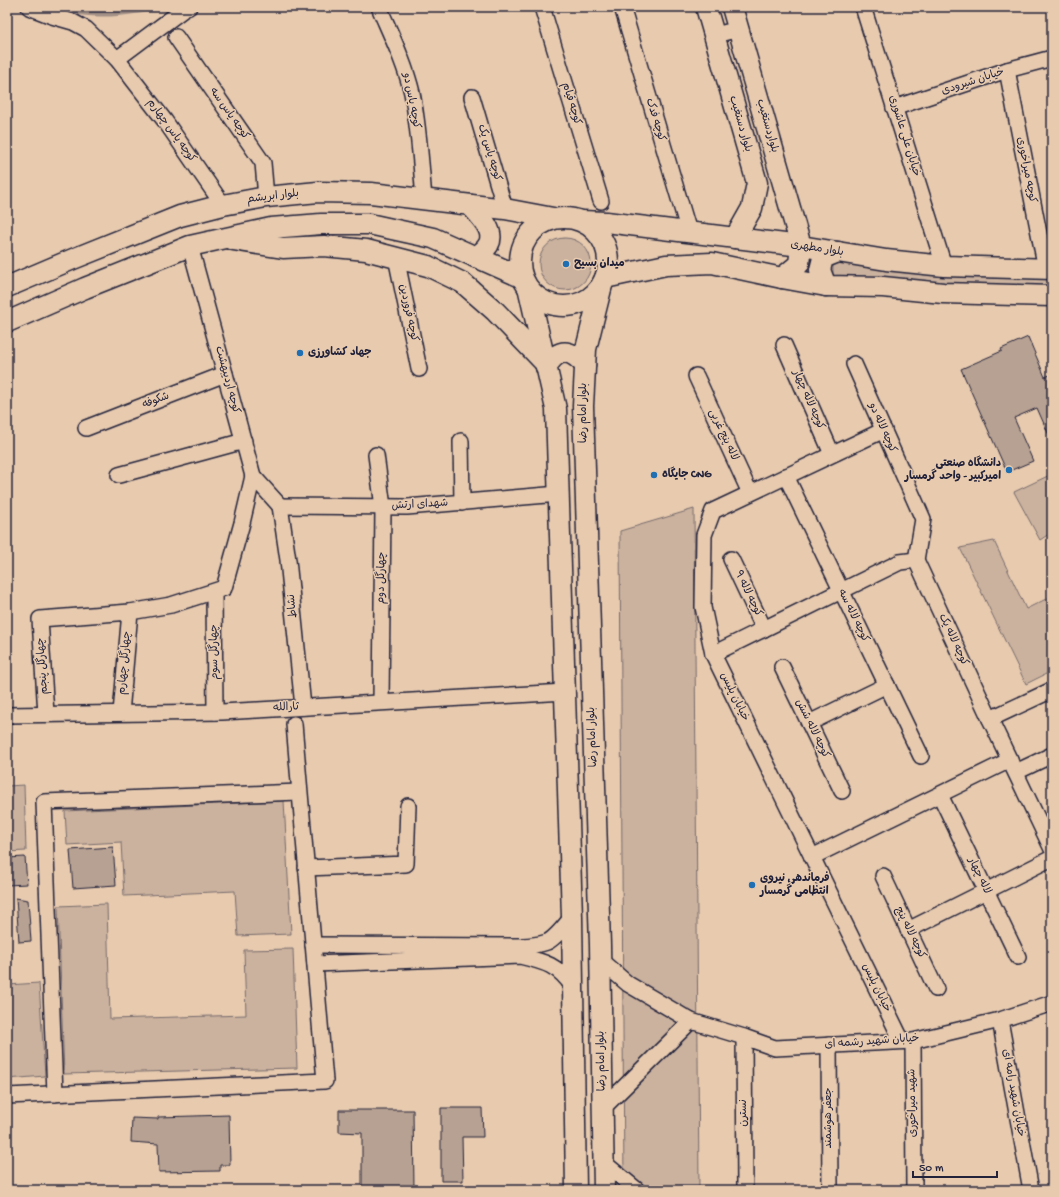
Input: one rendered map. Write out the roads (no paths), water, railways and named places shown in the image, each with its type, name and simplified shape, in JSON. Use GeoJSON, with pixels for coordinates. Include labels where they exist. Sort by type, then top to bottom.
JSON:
{"type":"FeatureCollection","features":[{"type":"Feature","properties":{"kind":"main road","name":"بلوار دستغیب"},"geometry":{"type":"LineString","coordinates":[[706,7],[757,183],[752,208],[735,238]]}},
{"type":"Feature","properties":{"kind":"main road","name":"بلواردستغیب"},"geometry":{"type":"LineString","coordinates":[[732,7],[801,246]]}},
{"type":"Feature","properties":{"kind":"main road","name":"بلوار ابریشم"},"geometry":{"type":"LineString","coordinates":[[7,287],[180,216],[223,205],[266,197],[318,192],[371,193],[505,209],[553,218]]}},
{"type":"Feature","properties":{"kind":"main road"},"geometry":{"type":"LineString","coordinates":[[470,205],[486,222],[490,231],[489,243],[484,251],[475,257]]}},
{"type":"Feature","properties":{"kind":"main road"},"geometry":{"type":"LineString","coordinates":[[7,322],[190,246],[271,228],[320,224],[369,224],[433,238],[475,257],[525,284],[540,300],[553,306],[567,306],[587,300],[593,296],[603,282],[607,272],[608,256],[604,242],[595,230],[582,221],[568,217],[553,218],[539,224],[528,234],[521,248],[519,262],[525,284],[546,365],[556,409],[572,917],[576,1190]]}},
{"type":"Feature","properties":{"kind":"main road","name":"بلوار مطهری"},"geometry":{"type":"LineString","coordinates":[[582,221],[606,222],[689,232],[801,246],[886,260],[944,266],[1049,269]]}},
{"type":"Feature","properties":{"kind":"main road"},"geometry":{"type":"LineString","coordinates":[[225,239],[283,248],[324,246],[366,250],[428,266],[463,283],[495,311],[546,365]]}},
{"type":"Feature","properties":{"kind":"main road"},"geometry":{"type":"LineString","coordinates":[[782,278],[799,264],[801,246]]}},
{"type":"Feature","properties":{"kind":"main road"},"geometry":{"type":"LineString","coordinates":[[826,286],[820,270],[823,258],[838,252]]}},
{"type":"Feature","properties":{"kind":"main road"},"geometry":{"type":"LineString","coordinates":[[603,282],[666,265],[712,263],[826,286],[883,287],[942,293],[1048,299]]}},
{"type":"Feature","properties":{"kind":"main road","name":"بلوار امام رضا"},"geometry":{"type":"LineString","coordinates":[[603,282],[586,349],[583,406],[600,960],[604,1190]]}},
{"type":"Feature","properties":{"kind":"main road"},"geometry":{"type":"LineString","coordinates":[[546,365],[560,353],[565,352],[572,353],[585,365]]}},
{"type":"Feature","properties":{"kind":"street","name":"کوچه یاس چهارم"},"geometry":{"type":"LineString","coordinates":[[29,7],[73,22],[86,29],[116,60],[166,121],[223,205]]}},
{"type":"Feature","properties":{"kind":"street","name":"کوچه یاس دو"},"geometry":{"type":"LineString","coordinates":[[379,7],[403,63],[411,92],[416,122],[424,199]]}},
{"type":"Feature","properties":{"kind":"street","name":"کوچه قیام"},"geometry":{"type":"LineString","coordinates":[[542,7],[601,200]]}},
{"type":"Feature","properties":{"kind":"street","name":"کوچه فدک"},"geometry":{"type":"LineString","coordinates":[[622,7],[689,232]]}},
{"type":"Feature","properties":{"kind":"street","name":"خیابان علی عاشوری"},"geometry":{"type":"LineString","coordinates":[[863,7],[944,266]]}},
{"type":"Feature","properties":{"kind":"street"},"geometry":{"type":"LineString","coordinates":[[116,60],[185,8]]}},
{"type":"Feature","properties":{"kind":"street"},"geometry":{"type":"LineString","coordinates":[[714,35],[739,29]]}},
{"type":"Feature","properties":{"kind":"street","name":"کوچه یاس سه"},"geometry":{"type":"LineString","coordinates":[[176,37],[263,163],[266,197]]}},
{"type":"Feature","properties":{"kind":"street","name":"خیابان شیرودی"},"geometry":{"type":"LineString","coordinates":[[894,108],[1007,70],[1052,58]]}},
{"type":"Feature","properties":{"kind":"street","name":"کوچه میراخوری"},"geometry":{"type":"LineString","coordinates":[[1007,70],[1049,269]]}},
{"type":"Feature","properties":{"kind":"street","name":"کوچه یاس یک"},"geometry":{"type":"LineString","coordinates":[[472,97],[505,209]]}},
{"type":"Feature","properties":{"kind":"street","name":"کوچه اردیبهشت"},"geometry":{"type":"LineString","coordinates":[[190,246],[253,476],[280,506]]}},
{"type":"Feature","properties":{"kind":"street","name":"کوچه فروردین"},"geometry":{"type":"LineString","coordinates":[[396,257],[419,369]]}},
{"type":"Feature","properties":{"kind":"street","name":"کوچه لاله چهار"},"geometry":{"type":"LineString","coordinates":[[784,345],[832,454]]}},
{"type":"Feature","properties":{"kind":"street","name":"کوچه لاله دو"},"geometry":{"type":"LineString","coordinates":[[854,364],[923,519],[916,560]]}},
{"type":"Feature","properties":{"kind":"street","name":"شکوفه"},"geometry":{"type":"LineString","coordinates":[[86,428],[226,374]]}},
{"type":"Feature","properties":{"kind":"street","name":"لاله پنج غربی"},"geometry":{"type":"LineString","coordinates":[[696,376],[750,493]]}},
{"type":"Feature","properties":{"kind":"street","name":"خیابان پلیس"},"geometry":{"type":"LineString","coordinates":[[884,430],[713,511],[704,535],[703,607],[712,654],[812,857],[907,1041]]}},
{"type":"Feature","properties":{"kind":"street"},"geometry":{"type":"LineString","coordinates":[[119,476],[244,441]]}},
{"type":"Feature","properties":{"kind":"street"},"geometry":{"type":"LineString","coordinates":[[461,442],[462,503]]}},
{"type":"Feature","properties":{"kind":"street","name":"چهارگل دوم"},"geometry":{"type":"LineString","coordinates":[[376,455],[383,507],[381,702]]}},
{"type":"Feature","properties":{"kind":"street"},"geometry":{"type":"LineString","coordinates":[[130,612],[171,605],[224,588],[253,476]]}},
{"type":"Feature","properties":{"kind":"street","name":"کوچه لاله سه"},"geometry":{"type":"LineString","coordinates":[[786,476],[921,756]]}},
{"type":"Feature","properties":{"kind":"street","name":"شهدای ارتش"},"geometry":{"type":"LineString","coordinates":[[280,506],[407,507],[559,494]]}},
{"type":"Feature","properties":{"kind":"street","name":"نشاط"},"geometry":{"type":"LineString","coordinates":[[280,506],[288,560],[303,707]]}},
{"type":"Feature","properties":{"kind":"street","name":"کوچه لاله ۹"},"geometry":{"type":"LineString","coordinates":[[731,559],[764,629]]}},
{"type":"Feature","properties":{"kind":"street"},"geometry":{"type":"LineString","coordinates":[[712,654],[900,562],[916,560]]}},
{"type":"Feature","properties":{"kind":"street","name":"کوچه لاله یک"},"geometry":{"type":"LineString","coordinates":[[916,560],[1052,849]]}},
{"type":"Feature","properties":{"kind":"street","name":"چهارگل سوم"},"geometry":{"type":"LineString","coordinates":[[214,592],[215,712]]}},
{"type":"Feature","properties":{"kind":"street","name":"چهارگل پنجم"},"geometry":{"type":"LineString","coordinates":[[46,714],[40,618],[130,612]]}},
{"type":"Feature","properties":{"kind":"street","name":"چهارگل چهارم"},"geometry":{"type":"LineString","coordinates":[[121,713],[130,612]]}},
{"type":"Feature","properties":{"kind":"street","name":"کوچه لاله شش"},"geometry":{"type":"LineString","coordinates":[[782,667],[842,791]]}},
{"type":"Feature","properties":{"kind":"street"},"geometry":{"type":"LineString","coordinates":[[809,723],[887,685]]}},
{"type":"Feature","properties":{"kind":"street"},"geometry":{"type":"LineString","coordinates":[[990,719],[1052,690]]}},
{"type":"Feature","properties":{"kind":"street","name":"ثارالله"},"geometry":{"type":"LineString","coordinates":[[7,715],[215,712],[565,692]]}},
{"type":"Feature","properties":{"kind":"street"},"geometry":{"type":"LineString","coordinates":[[7,1096],[325,1081],[294,724]]}},
{"type":"Feature","properties":{"kind":"street"},"geometry":{"type":"LineString","coordinates":[[812,857],[940,795],[1013,766],[1052,755]]}},
{"type":"Feature","properties":{"kind":"street"},"geometry":{"type":"LineString","coordinates":[[55,1094],[44,802],[300,792]]}},
{"type":"Feature","properties":{"kind":"street","name":"لاله چهار"},"geometry":{"type":"LineString","coordinates":[[940,795],[1018,957]]}},
{"type":"Feature","properties":{"kind":"street"},"geometry":{"type":"LineString","coordinates":[[306,868],[406,864],[408,806]]}},
{"type":"Feature","properties":{"kind":"street"},"geometry":{"type":"LineString","coordinates":[[908,930],[1052,858]]}},
{"type":"Feature","properties":{"kind":"street","name":"کوچه لاله پنج"},"geometry":{"type":"LineString","coordinates":[[883,876],[936,989]]}},
{"type":"Feature","properties":{"kind":"street"},"geometry":{"type":"LineString","coordinates":[[314,964],[488,952],[548,942],[572,917]]}},
{"type":"Feature","properties":{"kind":"street"},"geometry":{"type":"LineString","coordinates":[[313,945],[488,952],[520,956],[541,961],[561,971],[573,988]]}},
{"type":"Feature","properties":{"kind":"street","name":"خیابان شهید رشمه ای"},"geometry":{"type":"LineString","coordinates":[[600,960],[628,984],[691,1021],[744,1036],[775,1048],[907,1041],[1000,1020],[1052,1003]]}},
{"type":"Feature","properties":{"kind":"street","name":"خیابان شهید رامه ای"},"geometry":{"type":"LineString","coordinates":[[1000,1020],[1031,1190]]}},
{"type":"Feature","properties":{"kind":"street"},"geometry":{"type":"LineString","coordinates":[[603,1108],[691,1021]]}},
{"type":"Feature","properties":{"kind":"street","name":"نسترن"},"geometry":{"type":"LineString","coordinates":[[744,1036],[745,1190]]}},
{"type":"Feature","properties":{"kind":"street","name":"شهید میراخوری"},"geometry":{"type":"LineString","coordinates":[[907,1041],[914,1190]]}},
{"type":"Feature","properties":{"kind":"street","name":"جعفر هوشمند"},"geometry":{"type":"LineString","coordinates":[[829,1045],[830,1190]]}},
{"type":"Feature","properties":{"kind":"street"},"geometry":{"type":"LineString","coordinates":[[604,1162],[637,1190]]}},
{"type":"Feature","properties":{"kind":"waterway"},"geometry":{"type":"LineString","coordinates":[[69,7],[105,11],[141,7]]}},
{"type":"Feature","properties":{"kind":"place","name":"میدان بسیح"},"geometry":{"type":"Point","coordinates":[566,264]}},
{"type":"Feature","properties":{"kind":"place","name":"جهاد کشاورزی"},"geometry":{"type":"Point","coordinates":[300,353]}},
{"type":"Feature","properties":{"kind":"place","name":"دانشگاه صنعتی امیرکبیر - واحد گرمسار"},"geometry":{"type":"Point","coordinates":[1009,470]}},
{"type":"Feature","properties":{"kind":"place","name":"جایگاه CNG"},"geometry":{"type":"Point","coordinates":[654,475]}},
{"type":"Feature","properties":{"kind":"place","name":"فرماندهی نیروی انتظامی گرمسار"},"geometry":{"type":"Point","coordinates":[752,885]}}]}
